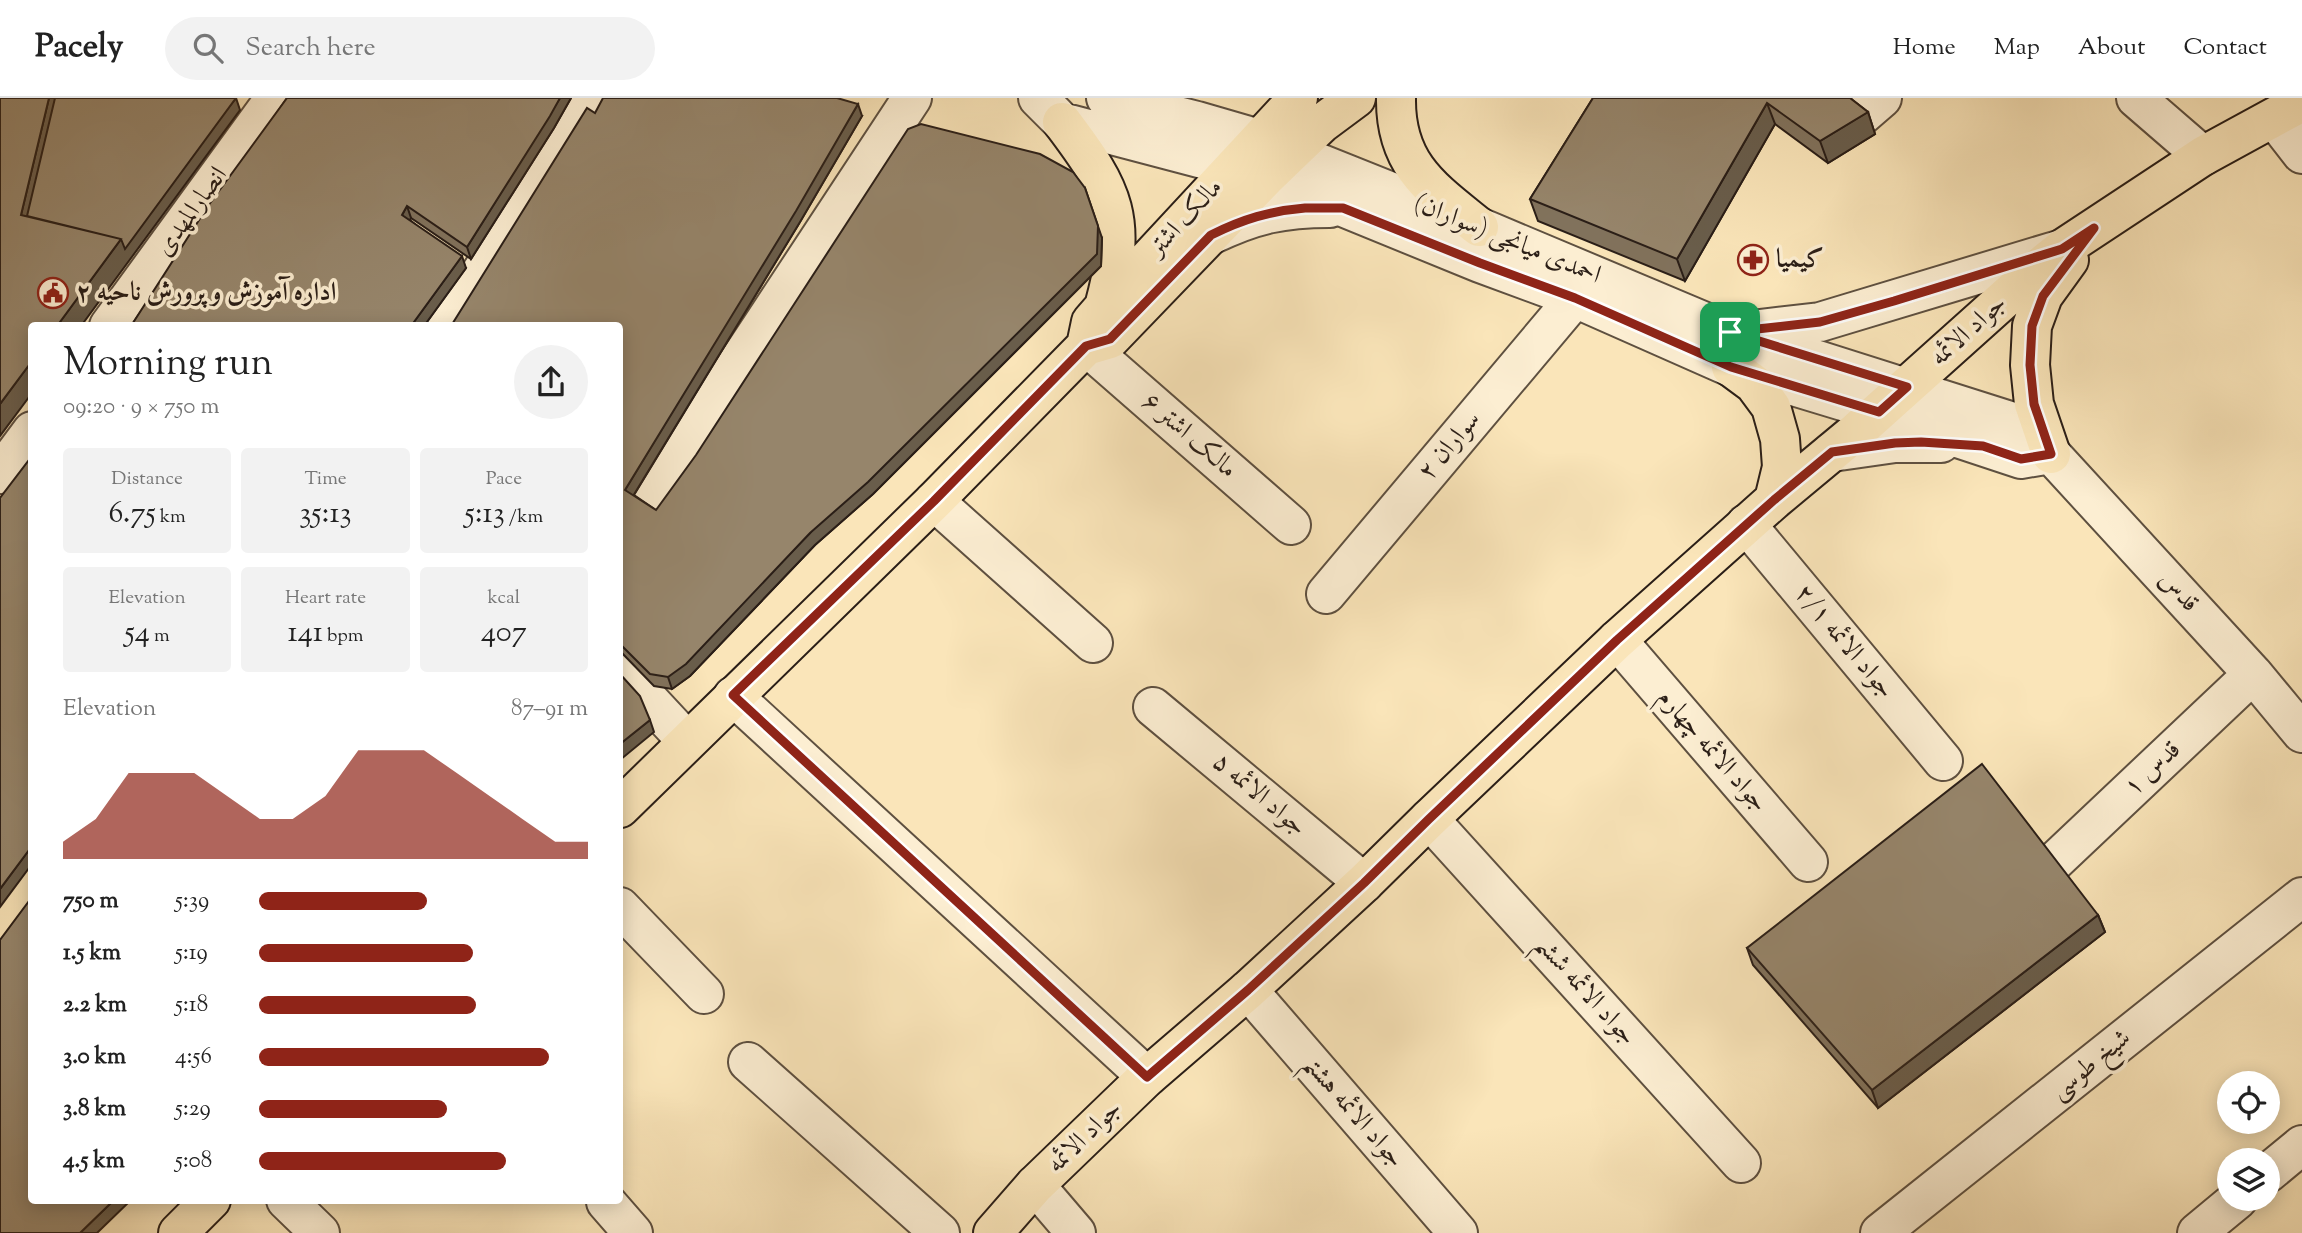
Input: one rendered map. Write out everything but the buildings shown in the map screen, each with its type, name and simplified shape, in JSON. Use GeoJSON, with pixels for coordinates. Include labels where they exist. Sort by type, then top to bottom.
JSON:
{"type":"FeatureCollection","features":[{"type":"Feature","properties":{"kind":"main road","name":"مالک اشتر"},"geometry":{"type":"LineString","coordinates":[[623,805],[934,501],[1086,346],[1110,339],[1211,235],[1263,159],[1298,98]]}},
{"type":"Feature","properties":{"kind":"main road","name":"مالک اشتر"},"geometry":{"type":"LineString","coordinates":[[1086,346],[1091,323],[1104,307],[1263,159],[1321,124],[1356,98]]}},
{"type":"Feature","properties":{"kind":"main road"},"geometry":{"type":"LineString","coordinates":[[1396,98],[1396,112],[1406,153],[1416,171],[1431,188],[1479,227]]}},
{"type":"Feature","properties":{"kind":"main road"},"geometry":{"type":"LineString","coordinates":[[1050,110],[1086,153],[1106,187],[1115,215],[1116,242],[1104,307]]}},
{"type":"Feature","properties":{"kind":"main road","name":"جواد الائمه"},"geometry":{"type":"LineString","coordinates":[[993,1233],[1035,1185],[1147,1077],[1248,990],[1364,883],[1617,640],[2062,249],[2203,156],[2288,110]]}},
{"type":"Feature","properties":{"kind":"main road"},"geometry":{"type":"LineString","coordinates":[[2051,454],[2034,404],[2030,365],[2032,326],[2043,296],[2094,228]]}},
{"type":"Feature","properties":{"kind":"main road"},"geometry":{"type":"LineString","coordinates":[[1730,349],[1771,407],[1780,439],[1782,467],[1760,512]]}},
{"type":"Feature","properties":{"kind":"main road"},"geometry":{"type":"LineString","coordinates":[[178,1233],[207,1204]]}},
{"type":"Feature","properties":{"kind":"street"},"geometry":{"type":"LineString","coordinates":[[447,322],[466,262],[548,170],[589,98]]}},
{"type":"Feature","properties":{"kind":"street"},"geometry":{"type":"LineString","coordinates":[[648,499],[912,98]]}},
{"type":"Feature","properties":{"kind":"street","name":"احمدی میانجی (سواران)"},"geometry":{"type":"LineString","coordinates":[[1106,98],[1182,117],[1263,159],[1343,208],[1575,298],[1730,349],[1907,387]]}},
{"type":"Feature","properties":{"kind":"street"},"geometry":{"type":"LineString","coordinates":[[1182,117],[1257,112],[1290,98]]}},
{"type":"Feature","properties":{"kind":"street"},"geometry":{"type":"LineString","coordinates":[[2136,98],[2203,156]]}},
{"type":"Feature","properties":{"kind":"street","name":"انصارالمهدی"},"geometry":{"type":"LineString","coordinates":[[111,322],[259,103]]}},
{"type":"Feature","properties":{"kind":"street","name":"احمدی میانجی (سواران)"},"geometry":{"type":"LineString","coordinates":[[1050,110],[1263,159],[1479,227],[1730,349],[1879,412]]}},
{"type":"Feature","properties":{"kind":"street"},"geometry":{"type":"LineString","coordinates":[[2288,110],[2302,153]]}},
{"type":"Feature","properties":{"kind":"street"},"geometry":{"type":"LineString","coordinates":[[1211,235],[1270,212],[1343,208]]}},
{"type":"Feature","properties":{"kind":"street"},"geometry":{"type":"LineString","coordinates":[[1730,349],[2062,249]]}},
{"type":"Feature","properties":{"kind":"street","name":"سواران ۲"},"geometry":{"type":"LineString","coordinates":[[1326,594],[1575,298]]}},
{"type":"Feature","properties":{"kind":"street","name":"مالک اشتر ۶"},"geometry":{"type":"LineString","coordinates":[[1086,346],[1292,525]]}},
{"type":"Feature","properties":{"kind":"street","name":"قدس"},"geometry":{"type":"LineString","coordinates":[[1907,387],[2032,428],[2051,454],[2253,674],[2302,733]]}},
{"type":"Feature","properties":{"kind":"street"},"geometry":{"type":"LineString","coordinates":[[1879,412],[2021,459],[2051,454]]}},
{"type":"Feature","properties":{"kind":"street"},"geometry":{"type":"LineString","coordinates":[[0,474],[28,436]]}},
{"type":"Feature","properties":{"kind":"street"},"geometry":{"type":"LineString","coordinates":[[1832,452],[1895,443],[1983,446]]}},
{"type":"Feature","properties":{"kind":"street"},"geometry":{"type":"LineString","coordinates":[[934,501],[1093,643]]}},
{"type":"Feature","properties":{"kind":"street","name":"جواد الائمه ۲/۱"},"geometry":{"type":"LineString","coordinates":[[1760,512],[1943,761]]}},
{"type":"Feature","properties":{"kind":"street","name":"جواد الائمه چهارم"},"geometry":{"type":"LineString","coordinates":[[1617,640],[1808,862]]}},
{"type":"Feature","properties":{"kind":"street"},"geometry":{"type":"LineString","coordinates":[[623,672],[687,741]]}},
{"type":"Feature","properties":{"kind":"street","name":"قدس ۱"},"geometry":{"type":"LineString","coordinates":[[2053,863],[2253,674]]}},
{"type":"Feature","properties":{"kind":"street"},"geometry":{"type":"LineString","coordinates":[[733,695],[1147,1077]]}},
{"type":"Feature","properties":{"kind":"street","name":"جواد الائمه ۵"},"geometry":{"type":"LineString","coordinates":[[1153,707],[1364,883]]}},
{"type":"Feature","properties":{"kind":"street","name":"جواد الائمه ششم"},"geometry":{"type":"LineString","coordinates":[[1429,819],[1741,1163]]}},
{"type":"Feature","properties":{"kind":"street","name":"شیخ طوسی"},"geometry":{"type":"LineString","coordinates":[[1880,1233],[2302,897]]}},
{"type":"Feature","properties":{"kind":"street"},"geometry":{"type":"LineString","coordinates":[[623,910],[704,994]]}},
{"type":"Feature","properties":{"kind":"street","name":"جواد الائمه هشتم"},"geometry":{"type":"LineString","coordinates":[[1248,990],[1458,1233]]}},
{"type":"Feature","properties":{"kind":"street"},"geometry":{"type":"LineString","coordinates":[[748,1062],[940,1233]]}},
{"type":"Feature","properties":{"kind":"street"},"geometry":{"type":"LineString","coordinates":[[2280,1163],[2302,1145]]}},
{"type":"Feature","properties":{"kind":"street"},"geometry":{"type":"LineString","coordinates":[[1035,1185],[1076,1233]]}},
{"type":"Feature","properties":{"kind":"street"},"geometry":{"type":"LineString","coordinates":[[290,1204],[320,1233]]}},
{"type":"Feature","properties":{"kind":"street"},"geometry":{"type":"LineString","coordinates":[[608,1204],[633,1233]]}},
{"type":"Feature","properties":{"kind":"street"},"geometry":{"type":"LineString","coordinates":[[2197,1233],[2224,1211]]}},
{"type":"Feature","properties":{"kind":"place","name":"کیمیا"},"geometry":{"type":"Point","coordinates":[1753,260]}},
{"type":"Feature","properties":{"kind":"place","name":"اداره آموزش و پرورش ناحیه ۲"},"geometry":{"type":"Point","coordinates":[53,293]}},
{"type":"Feature","properties":{"kind":"route"},"geometry":{"type":"LineString","coordinates":[[1343,208],[1575,298],[1731,367],[1879,412],[1907,387],[1730,332],[1820,322],[1894,301],[2062,249],[2094,228],[2043,296],[2032,326],[2030,365],[2034,404],[2051,454],[2021,459],[1983,446],[1921,442],[1866,446],[1832,452],[1617,640],[1364,883],[1248,990],[1147,1077],[733,695],[934,501],[1086,346],[1110,339],[1211,235],[1231,225],[1270,212],[1343,208]]}}]}
